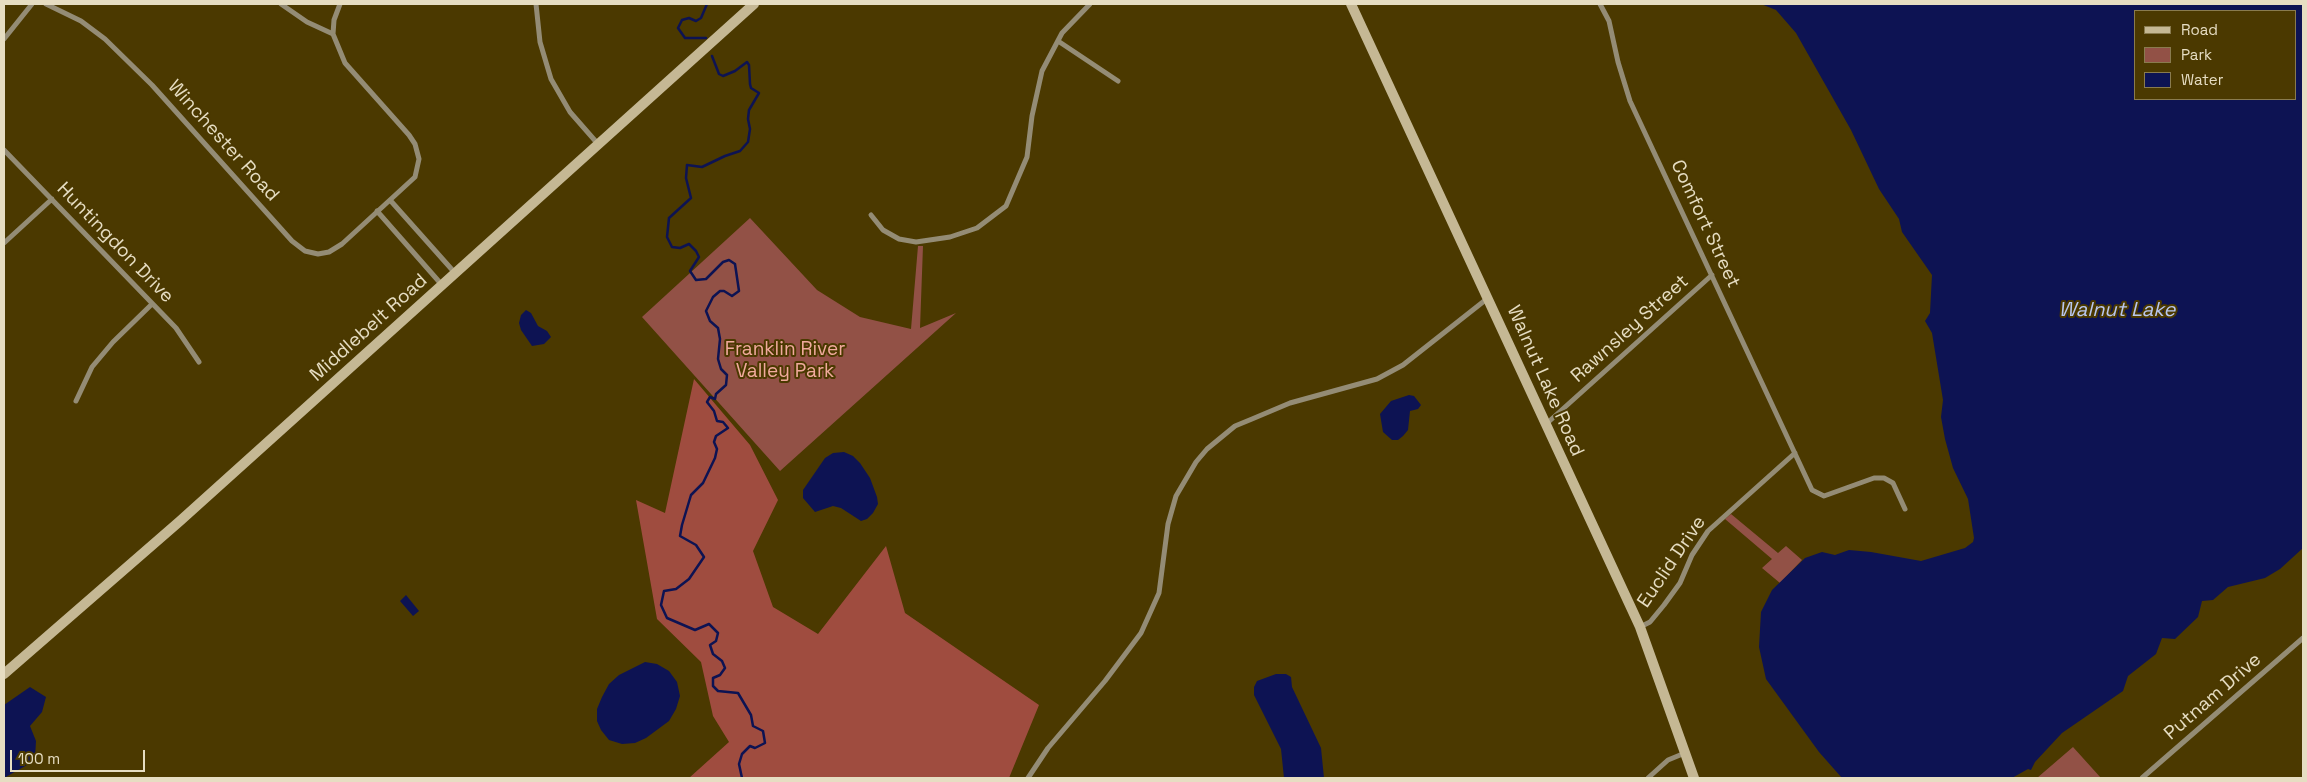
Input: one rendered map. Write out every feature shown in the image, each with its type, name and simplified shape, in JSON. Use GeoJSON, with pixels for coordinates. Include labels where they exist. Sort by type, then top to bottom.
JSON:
{"type":"FeatureCollection","features":[{"type":"Feature","properties":{"kind":"street"},"geometry":{"type":"LineString","coordinates":[[4,39],[32,4]]}},
{"type":"Feature","properties":{"kind":"street","name":"Winchester Road"},"geometry":{"type":"LineString","coordinates":[[46,4],[81,21],[105,39],[152,85],[292,241],[305,251],[318,254],[329,252],[342,244],[415,177],[419,159],[415,144],[344,63],[333,34]]}},
{"type":"Feature","properties":{"kind":"street"},"geometry":{"type":"LineString","coordinates":[[281,4],[308,22],[333,34],[334,20],[340,4]]}},
{"type":"Feature","properties":{"kind":"street"},"geometry":{"type":"LineString","coordinates":[[536,4],[540,42],[552,79],[570,112],[598,144]]}},
{"type":"Feature","properties":{"kind":"street","name":"Middlebelt Road"},"geometry":{"type":"LineString","coordinates":[[4,674],[187,516],[754,4]]}},
{"type":"Feature","properties":{"kind":"street"},"geometry":{"type":"LineString","coordinates":[[871,215],[883,230],[899,239],[916,242],[950,237],[977,228],[1006,206],[1027,157],[1032,116],[1042,71],[1062,33],[1090,4]]}},
{"type":"Feature","properties":{"kind":"street","name":"Walnut Lake Road"},"geometry":{"type":"LineString","coordinates":[[1350,4],[1640,627],[1694,778]]}},
{"type":"Feature","properties":{"kind":"street","name":"Comfort Street"},"geometry":{"type":"LineString","coordinates":[[1600,4],[1610,21],[1618,62],[1630,100],[1812,490],[1824,496],[1874,478],[1884,478],[1893,483],[1905,509]]}},
{"type":"Feature","properties":{"kind":"street"},"geometry":{"type":"LineString","coordinates":[[1058,41],[1118,81]]}},
{"type":"Feature","properties":{"kind":"street","name":"Huntingdon Drive"},"geometry":{"type":"LineString","coordinates":[[4,150],[176,328],[199,362]]}},
{"type":"Feature","properties":{"kind":"street"},"geometry":{"type":"LineString","coordinates":[[4,243],[52,199]]}},
{"type":"Feature","properties":{"kind":"street"},"geometry":{"type":"LineString","coordinates":[[390,200],[455,274]]}},
{"type":"Feature","properties":{"kind":"street"},"geometry":{"type":"LineString","coordinates":[[377,211],[442,285]]}},
{"type":"Feature","properties":{"kind":"street","name":"Rawnsley Street"},"geometry":{"type":"LineString","coordinates":[[1545,425],[1712,276]]}},
{"type":"Feature","properties":{"kind":"street"},"geometry":{"type":"LineString","coordinates":[[1028,778],[1048,748],[1105,681],[1141,633],[1159,593],[1168,524],[1176,496],[1196,462],[1207,449],[1236,426],[1321,394],[1377,379],[1403,365],[1488,298]]}},
{"type":"Feature","properties":{"kind":"street"},"geometry":{"type":"LineString","coordinates":[[76,401],[92,367],[113,342],[152,304]]}},
{"type":"Feature","properties":{"kind":"street","name":"Euclid Drive"},"geometry":{"type":"LineString","coordinates":[[1640,627],[1654,617],[1670,598],[1708,530],[1795,453]]}},
{"type":"Feature","properties":{"kind":"street","name":"Putnam Drive"},"geometry":{"type":"LineString","coordinates":[[2142,778],[2303,638]]}},
{"type":"Feature","properties":{"kind":"street"},"geometry":{"type":"LineString","coordinates":[[1648,778],[1668,760],[1686,753]]}},
{"type":"Feature","properties":{"kind":"green space","name":"Franklin River Valley Park"},"geometry":{"type":"Polygon","coordinates":[[[750,218],[817,290],[860,317],[911,329],[918,246],[923,246],[920,328],[956,313],[780,471],[642,317],[750,218]]]}},
{"type":"Feature","properties":{"kind":"green space"},"geometry":{"type":"Polygon","coordinates":[[[1731,514],[1778,553],[1786,546],[1802,560],[1780,583],[1762,568],[1772,559],[1725,519],[1731,514]]]}},
{"type":"Feature","properties":{"kind":"green space"},"geometry":{"type":"Polygon","coordinates":[[[2073,747],[2101,778],[2037,778],[2073,747]]]}},
{"type":"Feature","properties":{"kind":"shaded area"},"geometry":{"type":"Polygon","coordinates":[[[694,379],[750,445],[778,500],[753,551],[773,607],[818,634],[886,546],[905,613],[1039,705],[1009,778],[689,778],[729,742],[713,716],[701,662],[657,619],[636,500],[665,513],[694,379]]]}},
{"type":"Feature","properties":{"kind":"water","name":"Walnut Lake"},"geometry":{"type":"Polygon","coordinates":[[[1761,4],[2303,4],[2303,548],[2280,569],[2265,578],[2228,587],[2213,600],[2202,601],[2198,617],[2175,639],[2162,638],[2156,654],[2128,676],[2123,691],[2062,733],[2035,762],[2031,770],[2028,769],[2012,778],[1842,778],[1819,752],[1766,679],[1759,647],[1761,612],[1772,590],[1805,558],[1822,552],[1835,555],[1849,550],[1921,561],[1965,548],[1973,542],[1974,538],[1968,499],[1953,468],[1945,439],[1941,417],[1943,400],[1932,333],[1925,321],[1930,313],[1932,275],[1902,232],[1899,219],[1879,189],[1851,130],[1796,33],[1776,10],[1761,4]]]}},
{"type":"Feature","properties":{"kind":"water"},"geometry":{"type":"Polygon","coordinates":[[[526,310],[531,313],[538,326],[547,331],[551,337],[544,344],[532,346],[521,330],[519,323],[521,315],[526,310]]]}},
{"type":"Feature","properties":{"kind":"water"},"geometry":{"type":"Polygon","coordinates":[[[1409,395],[1414,396],[1421,405],[1418,409],[1410,411],[1408,430],[1398,440],[1392,440],[1383,432],[1380,414],[1391,401],[1409,395]]]}},
{"type":"Feature","properties":{"kind":"water"},"geometry":{"type":"Polygon","coordinates":[[[844,452],[853,456],[860,463],[870,478],[877,497],[878,504],[873,513],[867,519],[861,521],[841,508],[833,506],[815,512],[803,498],[803,490],[825,458],[833,453],[844,452]]]}},
{"type":"Feature","properties":{"kind":"water"},"geometry":{"type":"Polygon","coordinates":[[[406,595],[419,611],[413,616],[400,601],[406,595]]]}},
{"type":"Feature","properties":{"kind":"water"},"geometry":{"type":"Polygon","coordinates":[[[645,662],[657,664],[669,671],[677,682],[680,696],[676,709],[669,721],[646,738],[635,743],[622,744],[609,740],[597,721],[597,709],[602,697],[609,684],[619,675],[645,662]]]}},
{"type":"Feature","properties":{"kind":"water"},"geometry":{"type":"Polygon","coordinates":[[[1276,674],[1286,674],[1291,677],[1292,687],[1321,748],[1324,778],[1284,778],[1281,749],[1254,695],[1254,687],[1257,681],[1276,674]]]}},
{"type":"Feature","properties":{"kind":"water"},"geometry":{"type":"Polygon","coordinates":[[[30,687],[46,697],[42,712],[30,726],[36,741],[35,758],[27,765],[4,778],[4,705],[30,687]]]}},
{"type":"Feature","properties":{"kind":"waterway"},"geometry":{"type":"LineString","coordinates":[[706,38],[685,38],[678,28],[682,20],[689,18],[696,21],[701,18],[707,4]]}},
{"type":"Feature","properties":{"kind":"waterway"},"geometry":{"type":"LineString","coordinates":[[712,56],[719,74],[723,76],[735,71],[747,62],[749,65],[751,88],[759,93],[749,110],[750,129],[748,142],[740,151],[702,167],[687,165],[686,178],[691,198],[669,218],[667,237],[672,247],[680,248],[689,244],[696,251],[699,257],[690,271],[696,280],[706,279],[723,262],[729,260],[735,264],[739,291],[732,296],[724,291],[720,291],[713,297],[706,311],[710,321],[718,328],[720,339],[718,359],[721,369],[727,375],[726,385],[716,394],[715,399],[710,397],[707,402],[714,411],[717,421],[723,422],[728,428],[716,436],[714,442],[717,449],[715,458],[703,483],[691,495],[682,525],[680,536],[696,545],[704,557],[689,579],[676,589],[664,591],[661,605],[667,618],[695,630],[709,624],[718,633],[716,641],[710,645],[713,654],[722,661],[725,668],[720,675],[713,678],[713,686],[718,691],[738,693],[751,715],[753,726],[763,731],[765,743],[755,748],[750,746],[742,754],[739,764],[742,778]]}}]}
